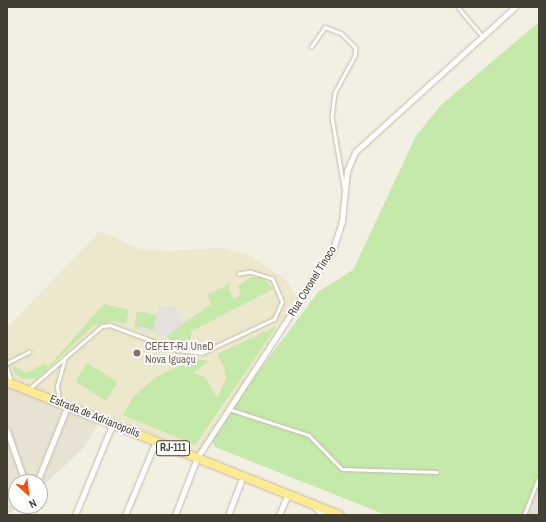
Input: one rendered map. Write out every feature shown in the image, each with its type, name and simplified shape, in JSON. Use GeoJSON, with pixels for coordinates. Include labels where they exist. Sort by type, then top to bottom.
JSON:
{"type":"FeatureCollection","features":[{"type":"Feature","properties":{"kind":"main road","name":"Estrada de Adrianópolis"},"geometry":{"type":"LineString","coordinates":[[9,382],[339,515]]}},
{"type":"Feature","properties":{"kind":"street","name":"Rua Coronel Tinoco"},"geometry":{"type":"LineString","coordinates":[[175,515],[197,458],[333,249],[342,221],[344,187],[351,160],[361,145],[515,7]]}},
{"type":"Feature","properties":{"kind":"street"},"geometry":{"type":"LineString","coordinates":[[40,474],[68,405]]}},
{"type":"Feature","properties":{"kind":"street"},"geometry":{"type":"LineString","coordinates":[[75,515],[113,423]]}},
{"type":"Feature","properties":{"kind":"street"},"geometry":{"type":"LineString","coordinates":[[7,431],[22,474]]}},
{"type":"Feature","properties":{"kind":"street"},"geometry":{"type":"LineString","coordinates":[[125,515],[156,440]]}},
{"type":"Feature","properties":{"kind":"street"},"geometry":{"type":"LineString","coordinates":[[228,515],[243,476]]}},
{"type":"Feature","properties":{"kind":"street"},"geometry":{"type":"LineString","coordinates":[[279,515],[288,494]]}},
{"type":"Feature","properties":{"kind":"street"},"geometry":{"type":"LineString","coordinates":[[312,503],[322,515]]}},
{"type":"Feature","properties":{"kind":"lane"},"geometry":{"type":"LineString","coordinates":[[458,7],[482,36]]}},
{"type":"Feature","properties":{"kind":"lane"},"geometry":{"type":"LineString","coordinates":[[311,47],[325,27],[340,33],[356,51],[336,93],[332,118],[344,187]]}},
{"type":"Feature","properties":{"kind":"lane"},"geometry":{"type":"LineString","coordinates":[[28,389],[64,361],[89,335],[110,325],[177,350],[202,353],[215,350],[274,319],[280,311],[282,302],[272,279],[251,272],[239,274]]}},
{"type":"Feature","properties":{"kind":"lane"},"geometry":{"type":"LineString","coordinates":[[7,363],[29,352]]}},
{"type":"Feature","properties":{"kind":"lane"},"geometry":{"type":"LineString","coordinates":[[60,402],[57,386],[64,361]]}},
{"type":"Feature","properties":{"kind":"lane"},"geometry":{"type":"LineString","coordinates":[[7,368],[9,382]]}},
{"type":"Feature","properties":{"kind":"lane"},"geometry":{"type":"LineString","coordinates":[[229,409],[309,435],[342,469],[437,472]]}},
{"type":"Feature","properties":{"kind":"lane"},"geometry":{"type":"LineString","coordinates":[[524,515],[539,477]]}},
{"type":"Feature","properties":{"kind":"shaded area","name":"CEFET-RJ UneD Nova Iguaçu"},"geometry":{"type":"Polygon","coordinates":[[[100,231],[140,249],[169,251],[223,248],[251,256],[285,279],[301,304],[199,453],[7,377],[7,328],[100,231]]]}},
{"type":"Feature","properties":{"kind":"shaded area"},"geometry":{"type":"Polygon","coordinates":[[[175,306],[185,322],[167,337],[134,329],[142,326],[153,331],[158,307],[175,306]]]}},
{"type":"Feature","properties":{"kind":"shaded area"},"geometry":{"type":"Polygon","coordinates":[[[7,382],[100,420],[83,449],[48,481],[48,474],[8,474],[8,514],[7,515],[7,382]]]}},
{"type":"Feature","properties":{"kind":"shaded area"},"geometry":{"type":"Polygon","coordinates":[[[539,486],[539,515],[527,515],[539,486]]]}},
{"type":"Feature","properties":{"kind":"green space"},"geometry":{"type":"Polygon","coordinates":[[[539,22],[539,486],[527,515],[386,515],[215,447],[211,440],[252,380],[319,291],[353,270],[416,136],[441,105],[539,22]]]}},
{"type":"Feature","properties":{"kind":"green space"},"geometry":{"type":"Polygon","coordinates":[[[251,277],[262,277],[273,289],[192,331],[188,349],[171,343],[167,337],[170,333],[211,304],[207,295],[231,283],[228,289],[234,299],[241,295],[238,286],[251,277]]]}},
{"type":"Feature","properties":{"kind":"green space"},"geometry":{"type":"Polygon","coordinates":[[[104,304],[129,310],[126,324],[114,321],[94,325],[37,379],[22,379],[14,373],[12,364],[26,373],[44,364],[48,367],[104,304]]]}},
{"type":"Feature","properties":{"kind":"green space"},"geometry":{"type":"Polygon","coordinates":[[[137,311],[157,315],[153,331],[142,326],[134,329],[137,311]]]}},
{"type":"Feature","properties":{"kind":"green space"},"geometry":{"type":"Polygon","coordinates":[[[277,326],[195,445],[123,415],[133,397],[156,377],[194,359],[209,361],[193,373],[205,377],[217,398],[226,379],[224,367],[217,354],[277,326]]]}},
{"type":"Feature","properties":{"kind":"green space"},"geometry":{"type":"Polygon","coordinates":[[[87,363],[118,382],[106,401],[75,382],[87,363]]]}},
{"type":"Feature","properties":{"kind":"place","name":"CEFET-RJ UneD Nova Iguaçu"},"geometry":{"type":"Point","coordinates":[137,353]}}]}
